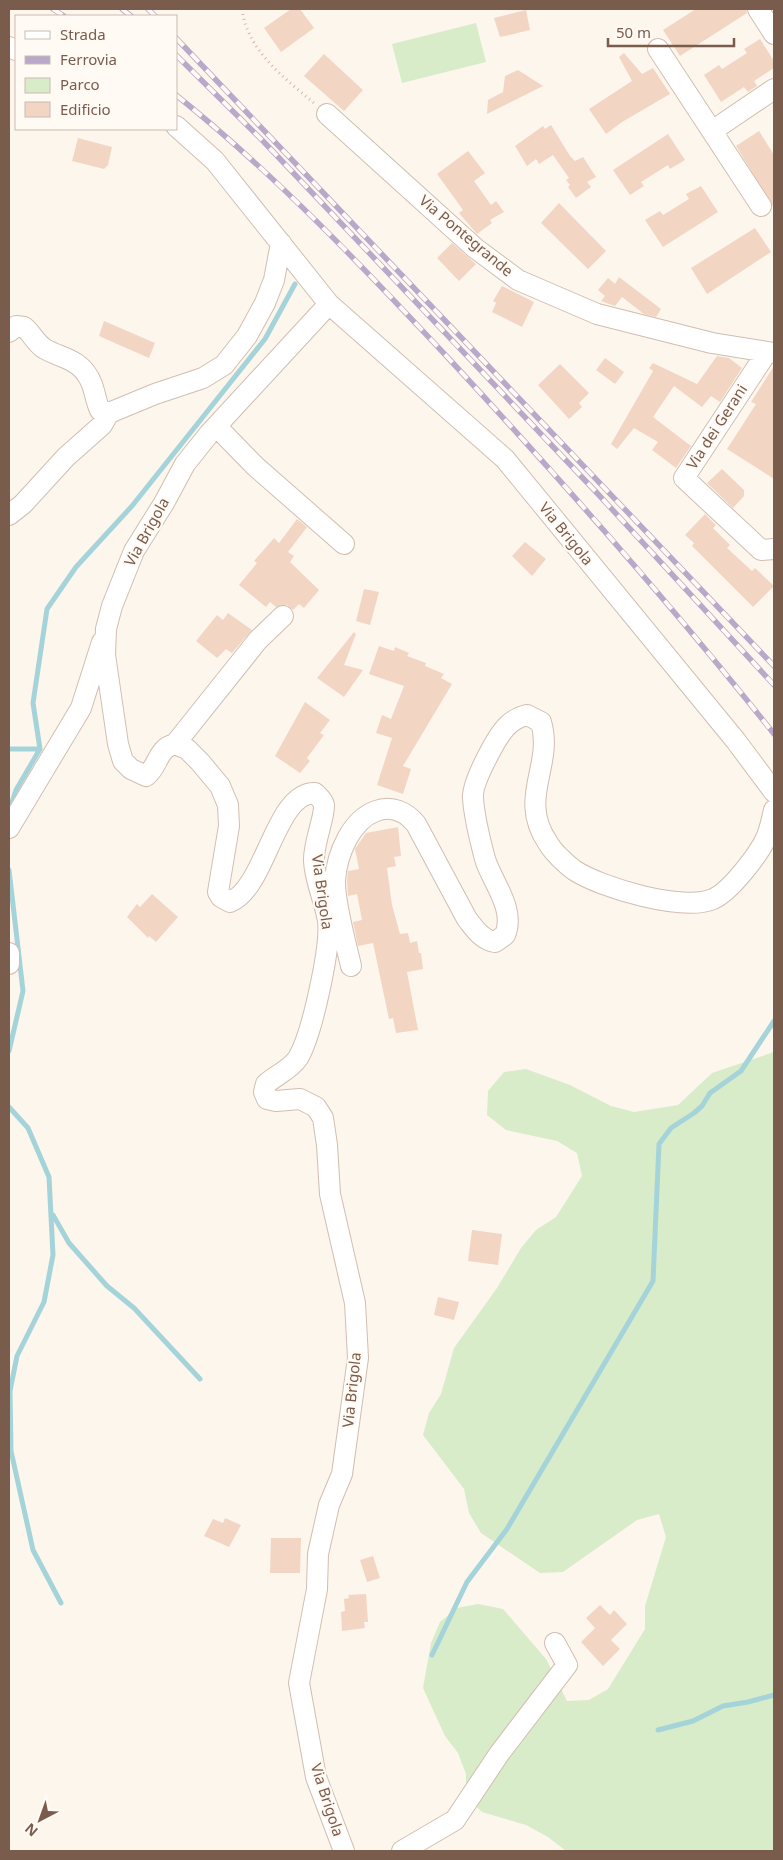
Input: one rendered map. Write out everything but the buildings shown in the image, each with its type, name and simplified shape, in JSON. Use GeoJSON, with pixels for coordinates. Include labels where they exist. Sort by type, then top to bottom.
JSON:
{"type":"FeatureCollection","features":[{"type":"Feature","properties":{"kind":"street"},"geometry":{"type":"LineString","coordinates":[[758,9],[774,34]]}},
{"type":"Feature","properties":{"kind":"street"},"geometry":{"type":"LineString","coordinates":[[658,49],[761,206]]}},
{"type":"Feature","properties":{"kind":"street"},"geometry":{"type":"LineString","coordinates":[[712,131],[774,89]]}},
{"type":"Feature","properties":{"kind":"street","name":"Via Pontegrande"},"geometry":{"type":"LineString","coordinates":[[327,114],[475,248],[518,280],[597,314],[712,343],[770,352]]}},
{"type":"Feature","properties":{"kind":"street","name":"Via Brigola"},"geometry":{"type":"LineString","coordinates":[[178,128],[215,161],[329,304],[505,459],[736,741],[774,792]]}},
{"type":"Feature","properties":{"kind":"street"},"geometry":{"type":"LineString","coordinates":[[9,515],[23,504],[61,462],[102,425],[109,413],[155,394],[203,378],[224,365],[247,336],[265,303],[274,280],[281,243]]}},
{"type":"Feature","properties":{"kind":"street","name":"Via Brigola"},"geometry":{"type":"LineString","coordinates":[[329,304],[185,464],[164,503],[134,551],[112,606],[106,629],[105,655],[118,744],[124,761],[131,769],[146,776],[152,770],[162,750],[175,744],[187,748],[220,786],[228,806],[229,826],[218,892],[225,900],[230,902],[236,899],[248,886],[286,814],[300,798],[309,793],[315,793],[322,799],[324,806],[316,836],[314,861],[319,894],[327,919],[329,935],[312,1028],[298,1059],[266,1084],[264,1092],[267,1099],[272,1101],[300,1099],[308,1102],[316,1107],[323,1118],[327,1145],[330,1194],[355,1303],[358,1358],[342,1474],[329,1505],[318,1554],[317,1589],[299,1683],[316,1777],[344,1851]]}},
{"type":"Feature","properties":{"kind":"street"},"geometry":{"type":"LineString","coordinates":[[9,332],[16,326],[24,327],[45,349],[68,358],[80,366],[94,389],[96,402],[100,410],[109,413]]}},
{"type":"Feature","properties":{"kind":"street","name":"Via dei Gerani"},"geometry":{"type":"LineString","coordinates":[[770,352],[684,478],[761,550],[774,549]]}},
{"type":"Feature","properties":{"kind":"street"},"geometry":{"type":"LineString","coordinates":[[217,427],[255,466],[344,544]]}},
{"type":"Feature","properties":{"kind":"street"},"geometry":{"type":"LineString","coordinates":[[175,744],[258,640],[283,616]]}},
{"type":"Feature","properties":{"kind":"street"},"geometry":{"type":"LineString","coordinates":[[9,828],[81,708],[106,629]]}},
{"type":"Feature","properties":{"kind":"street"},"geometry":{"type":"LineString","coordinates":[[351,966],[335,880],[348,835],[368,814],[380,809],[399,810],[408,814],[416,824],[467,919],[478,933],[487,941],[495,942],[505,935],[507,911],[485,860],[473,796],[486,759],[497,739],[509,723],[518,717],[527,715],[541,722],[545,735],[545,752],[534,796],[537,821],[548,844],[574,870],[616,889],[687,904],[714,899],[734,881],[767,837],[774,810]]}},
{"type":"Feature","properties":{"kind":"street"},"geometry":{"type":"LineString","coordinates":[[9,954],[9,964]]}},
{"type":"Feature","properties":{"kind":"street"},"geometry":{"type":"LineString","coordinates":[[402,1851],[455,1820],[499,1754],[567,1666],[556,1643]]}},
{"type":"Feature","properties":{"kind":"path"},"geometry":{"type":"LineString","coordinates":[[242,9],[244,26],[273,69],[327,114]]}},
{"type":"Feature","properties":{"kind":"green space"},"geometry":{"type":"Polygon","coordinates":[[[476,23],[486,62],[402,83],[392,44],[476,23]]]}},
{"type":"Feature","properties":{"kind":"green space"},"geometry":{"type":"Polygon","coordinates":[[[774,1052],[774,1851],[566,1851],[548,1837],[526,1825],[482,1812],[466,1797],[466,1774],[458,1753],[445,1736],[423,1688],[431,1643],[440,1622],[457,1608],[478,1604],[503,1609],[546,1659],[567,1701],[589,1700],[608,1689],[645,1629],[645,1606],[666,1537],[659,1514],[637,1520],[563,1572],[540,1573],[481,1533],[469,1513],[464,1489],[423,1435],[429,1413],[441,1394],[454,1348],[497,1288],[521,1248],[536,1230],[556,1217],[582,1176],[577,1153],[557,1141],[506,1130],[487,1115],[488,1091],[504,1072],[526,1069],[570,1085],[611,1106],[634,1112],[678,1105],[712,1073],[774,1052]]]}},
{"type":"Feature","properties":{"kind":"waterway"},"geometry":{"type":"LineString","coordinates":[[9,811],[16,790],[40,749],[33,703],[47,609],[76,567],[132,506],[265,339],[295,284]]}},
{"type":"Feature","properties":{"kind":"waterway"},"geometry":{"type":"LineString","coordinates":[[9,749],[40,749]]}},
{"type":"Feature","properties":{"kind":"waterway"},"geometry":{"type":"LineString","coordinates":[[9,870],[23,991],[9,1051]]}},
{"type":"Feature","properties":{"kind":"waterway"},"geometry":{"type":"LineString","coordinates":[[432,1655],[467,1582],[507,1529],[653,1281],[659,1144],[671,1128],[702,1106],[710,1093],[741,1071],[774,1021]]}},
{"type":"Feature","properties":{"kind":"waterway"},"geometry":{"type":"LineString","coordinates":[[9,1107],[28,1128],[49,1177],[53,1255],[44,1302],[17,1356],[10,1391],[11,1451],[33,1550],[61,1603]]}},
{"type":"Feature","properties":{"kind":"waterway"},"geometry":{"type":"LineString","coordinates":[[53,1215],[69,1243],[107,1286],[134,1308],[200,1379]]}},
{"type":"Feature","properties":{"kind":"waterway"},"geometry":{"type":"LineString","coordinates":[[658,1730],[693,1721],[723,1706],[774,1695]]}},
{"type":"Feature","properties":{"kind":"railway"},"geometry":{"type":"LineString","coordinates":[[53,9],[62,15]]}},
{"type":"Feature","properties":{"kind":"railway"},"geometry":{"type":"LineString","coordinates":[[122,9],[130,15]]}},
{"type":"Feature","properties":{"kind":"railway"},"geometry":{"type":"LineString","coordinates":[[148,9],[154,15]]}},
{"type":"Feature","properties":{"kind":"railway"},"geometry":{"type":"LineString","coordinates":[[178,40],[774,666]]}},
{"type":"Feature","properties":{"kind":"railway"},"geometry":{"type":"LineString","coordinates":[[178,57],[263,141],[597,493],[774,685]]}},
{"type":"Feature","properties":{"kind":"railway"},"geometry":{"type":"LineString","coordinates":[[178,97],[249,157],[284,190],[352,257],[451,361],[616,544],[774,734]]}}]}
